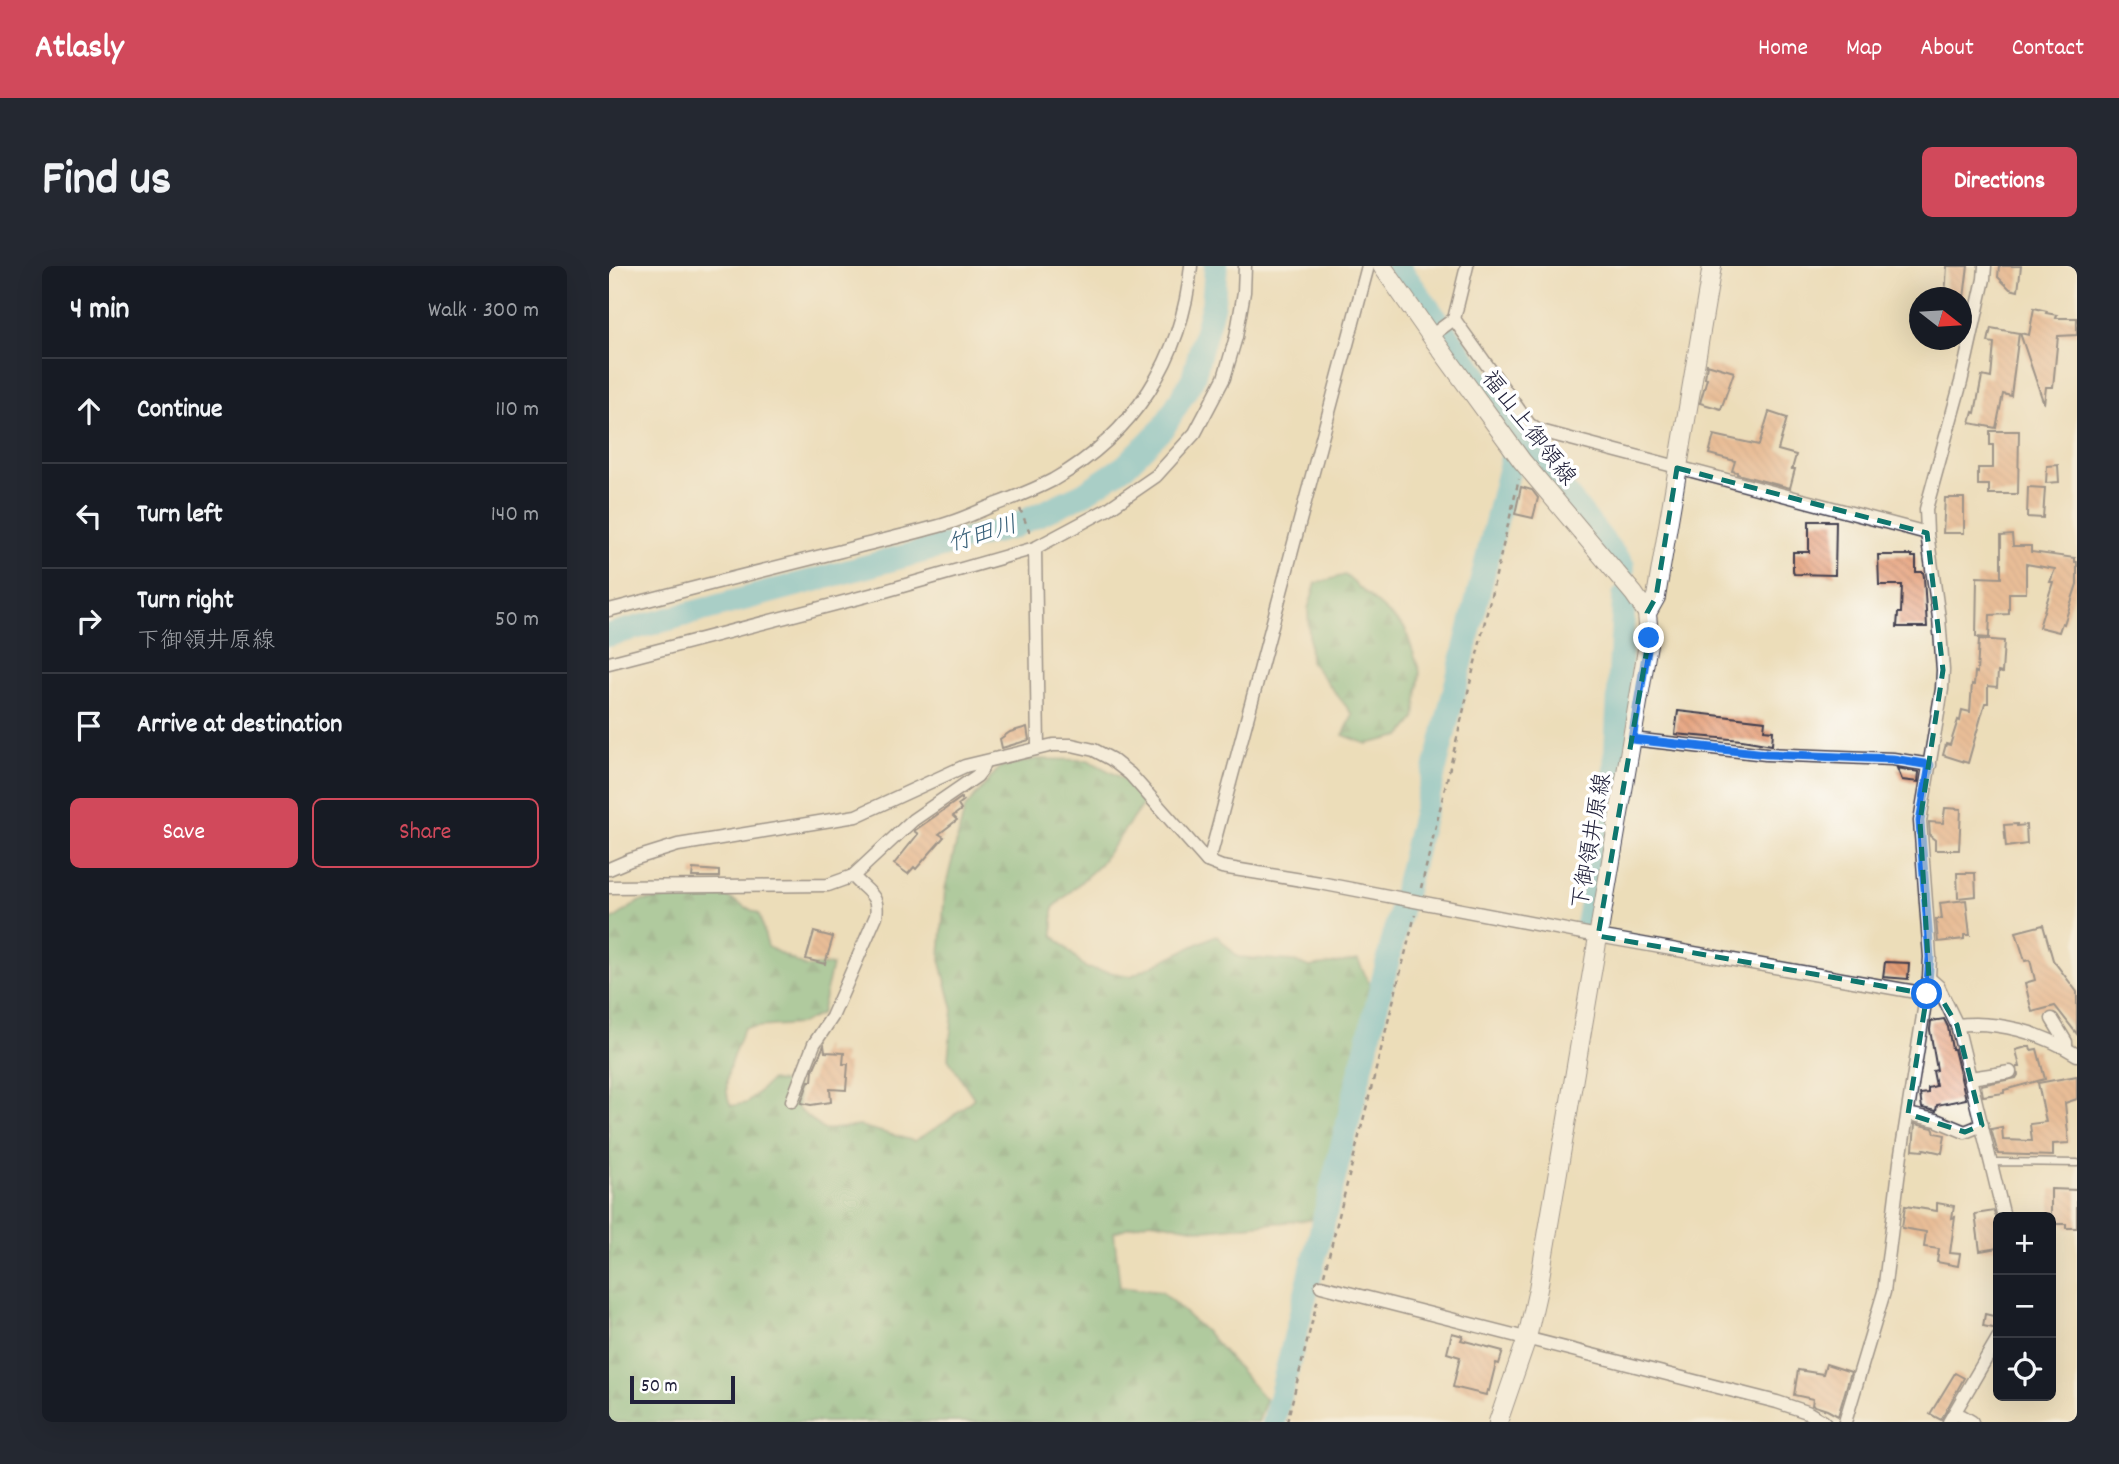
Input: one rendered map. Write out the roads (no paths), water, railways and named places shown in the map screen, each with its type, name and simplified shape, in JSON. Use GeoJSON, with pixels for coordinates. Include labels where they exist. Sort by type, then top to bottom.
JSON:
{"type":"FeatureCollection","features":[{"type":"Feature","properties":{"kind":"main road","name":"福山上御領線"},"geometry":{"type":"LineString","coordinates":[[1383,266],[1523,462],[1647,613]]}},
{"type":"Feature","properties":{"kind":"main road","name":"下御領井原線"},"geometry":{"type":"LineString","coordinates":[[1497,1422],[1527,1338],[1538,1289],[1649,638],[1647,613],[1656,597],[1712,266]]}},
{"type":"Feature","properties":{"kind":"street"},"geometry":{"type":"LineString","coordinates":[[609,610],[951,523],[1051,481],[1099,448],[1135,413],[1147,395],[1176,338],[1189,291],[1191,266]]}},
{"type":"Feature","properties":{"kind":"street"},"geometry":{"type":"LineString","coordinates":[[609,663],[878,593],[1035,545],[1108,509],[1156,476],[1195,433],[1224,378],[1236,337],[1244,292],[1245,266]]}},
{"type":"Feature","properties":{"kind":"street"},"geometry":{"type":"LineString","coordinates":[[1207,861],[1368,266]]}},
{"type":"Feature","properties":{"kind":"street"},"geometry":{"type":"LineString","coordinates":[[1433,334],[1452,320],[1467,266]]}},
{"type":"Feature","properties":{"kind":"street"},"geometry":{"type":"LineString","coordinates":[[1846,1422],[1884,1292],[1930,978],[1920,821],[1943,670],[1939,618],[1927,534],[1928,499],[1961,382],[1985,266]]}},
{"type":"Feature","properties":{"kind":"street"},"geometry":{"type":"LineString","coordinates":[[1452,320],[1529,424],[1537,430],[1927,534]]}},
{"type":"Feature","properties":{"kind":"street"},"geometry":{"type":"LineString","coordinates":[[1035,545],[1038,748]]}},
{"type":"Feature","properties":{"kind":"street"},"geometry":{"type":"LineString","coordinates":[[1632,739],[1766,754],[1893,759],[1930,765]]}},
{"type":"Feature","properties":{"kind":"street"},"geometry":{"type":"LineString","coordinates":[[609,869],[678,845],[856,816],[965,766],[1053,745],[1072,745],[1094,750],[1130,774],[1207,861],[1222,867],[1927,994]]}},
{"type":"Feature","properties":{"kind":"street"},"geometry":{"type":"LineString","coordinates":[[609,887],[828,885],[853,876],[913,820],[977,776],[984,762]]}},
{"type":"Feature","properties":{"kind":"street"},"geometry":{"type":"LineString","coordinates":[[792,1101],[814,1045],[832,1017],[876,916],[878,905],[875,898],[853,876]]}},
{"type":"Feature","properties":{"kind":"street"},"geometry":{"type":"LineString","coordinates":[[1930,978],[1938,986],[1958,1030],[2003,1212]]}},
{"type":"Feature","properties":{"kind":"street"},"geometry":{"type":"LineString","coordinates":[[2052,1019],[2072,1051]]}},
{"type":"Feature","properties":{"kind":"street"},"geometry":{"type":"LineString","coordinates":[[1958,1030],[1994,1025],[2013,1028],[2072,1051]]}},
{"type":"Feature","properties":{"kind":"street"},"geometry":{"type":"LineString","coordinates":[[1958,1030],[2000,1033],[2020,1039]]}},
{"type":"Feature","properties":{"kind":"street"},"geometry":{"type":"LineString","coordinates":[[1970,1078],[2010,1072]]}},
{"type":"Feature","properties":{"kind":"street"},"geometry":{"type":"LineString","coordinates":[[1908,1114],[1936,1120],[1965,1132],[1982,1125]]}},
{"type":"Feature","properties":{"kind":"street"},"geometry":{"type":"LineString","coordinates":[[1321,1286],[1777,1402],[1807,1412],[1824,1422]]}},
{"type":"Feature","properties":{"kind":"street"},"geometry":{"type":"LineString","coordinates":[[1951,1419],[1993,1347]]}},
{"type":"Feature","properties":{"kind":"street"},"geometry":{"type":"LineString","coordinates":[[1951,1419],[1962,1416],[1972,1422]]}},
{"type":"Feature","properties":{"kind":"lane"},"geometry":{"type":"LineString","coordinates":[[1990,1163],[2077,1163]]}},
{"type":"Feature","properties":{"kind":"waterway","name":"竹田川"},"geometry":{"type":"LineString","coordinates":[[609,635],[1010,528],[1083,494],[1125,466],[1164,427],[1193,378],[1213,304],[1216,266]]}},
{"type":"Feature","properties":{"kind":"waterway"},"geometry":{"type":"LineString","coordinates":[[1398,266],[1518,433],[1623,569]]}},
{"type":"Feature","properties":{"kind":"waterway"},"geometry":{"type":"LineString","coordinates":[[1274,1422],[1518,433]]}},
{"type":"Feature","properties":{"kind":"waterway"},"geometry":{"type":"LineString","coordinates":[[1587,923],[1614,785],[1624,596]]}}]}
